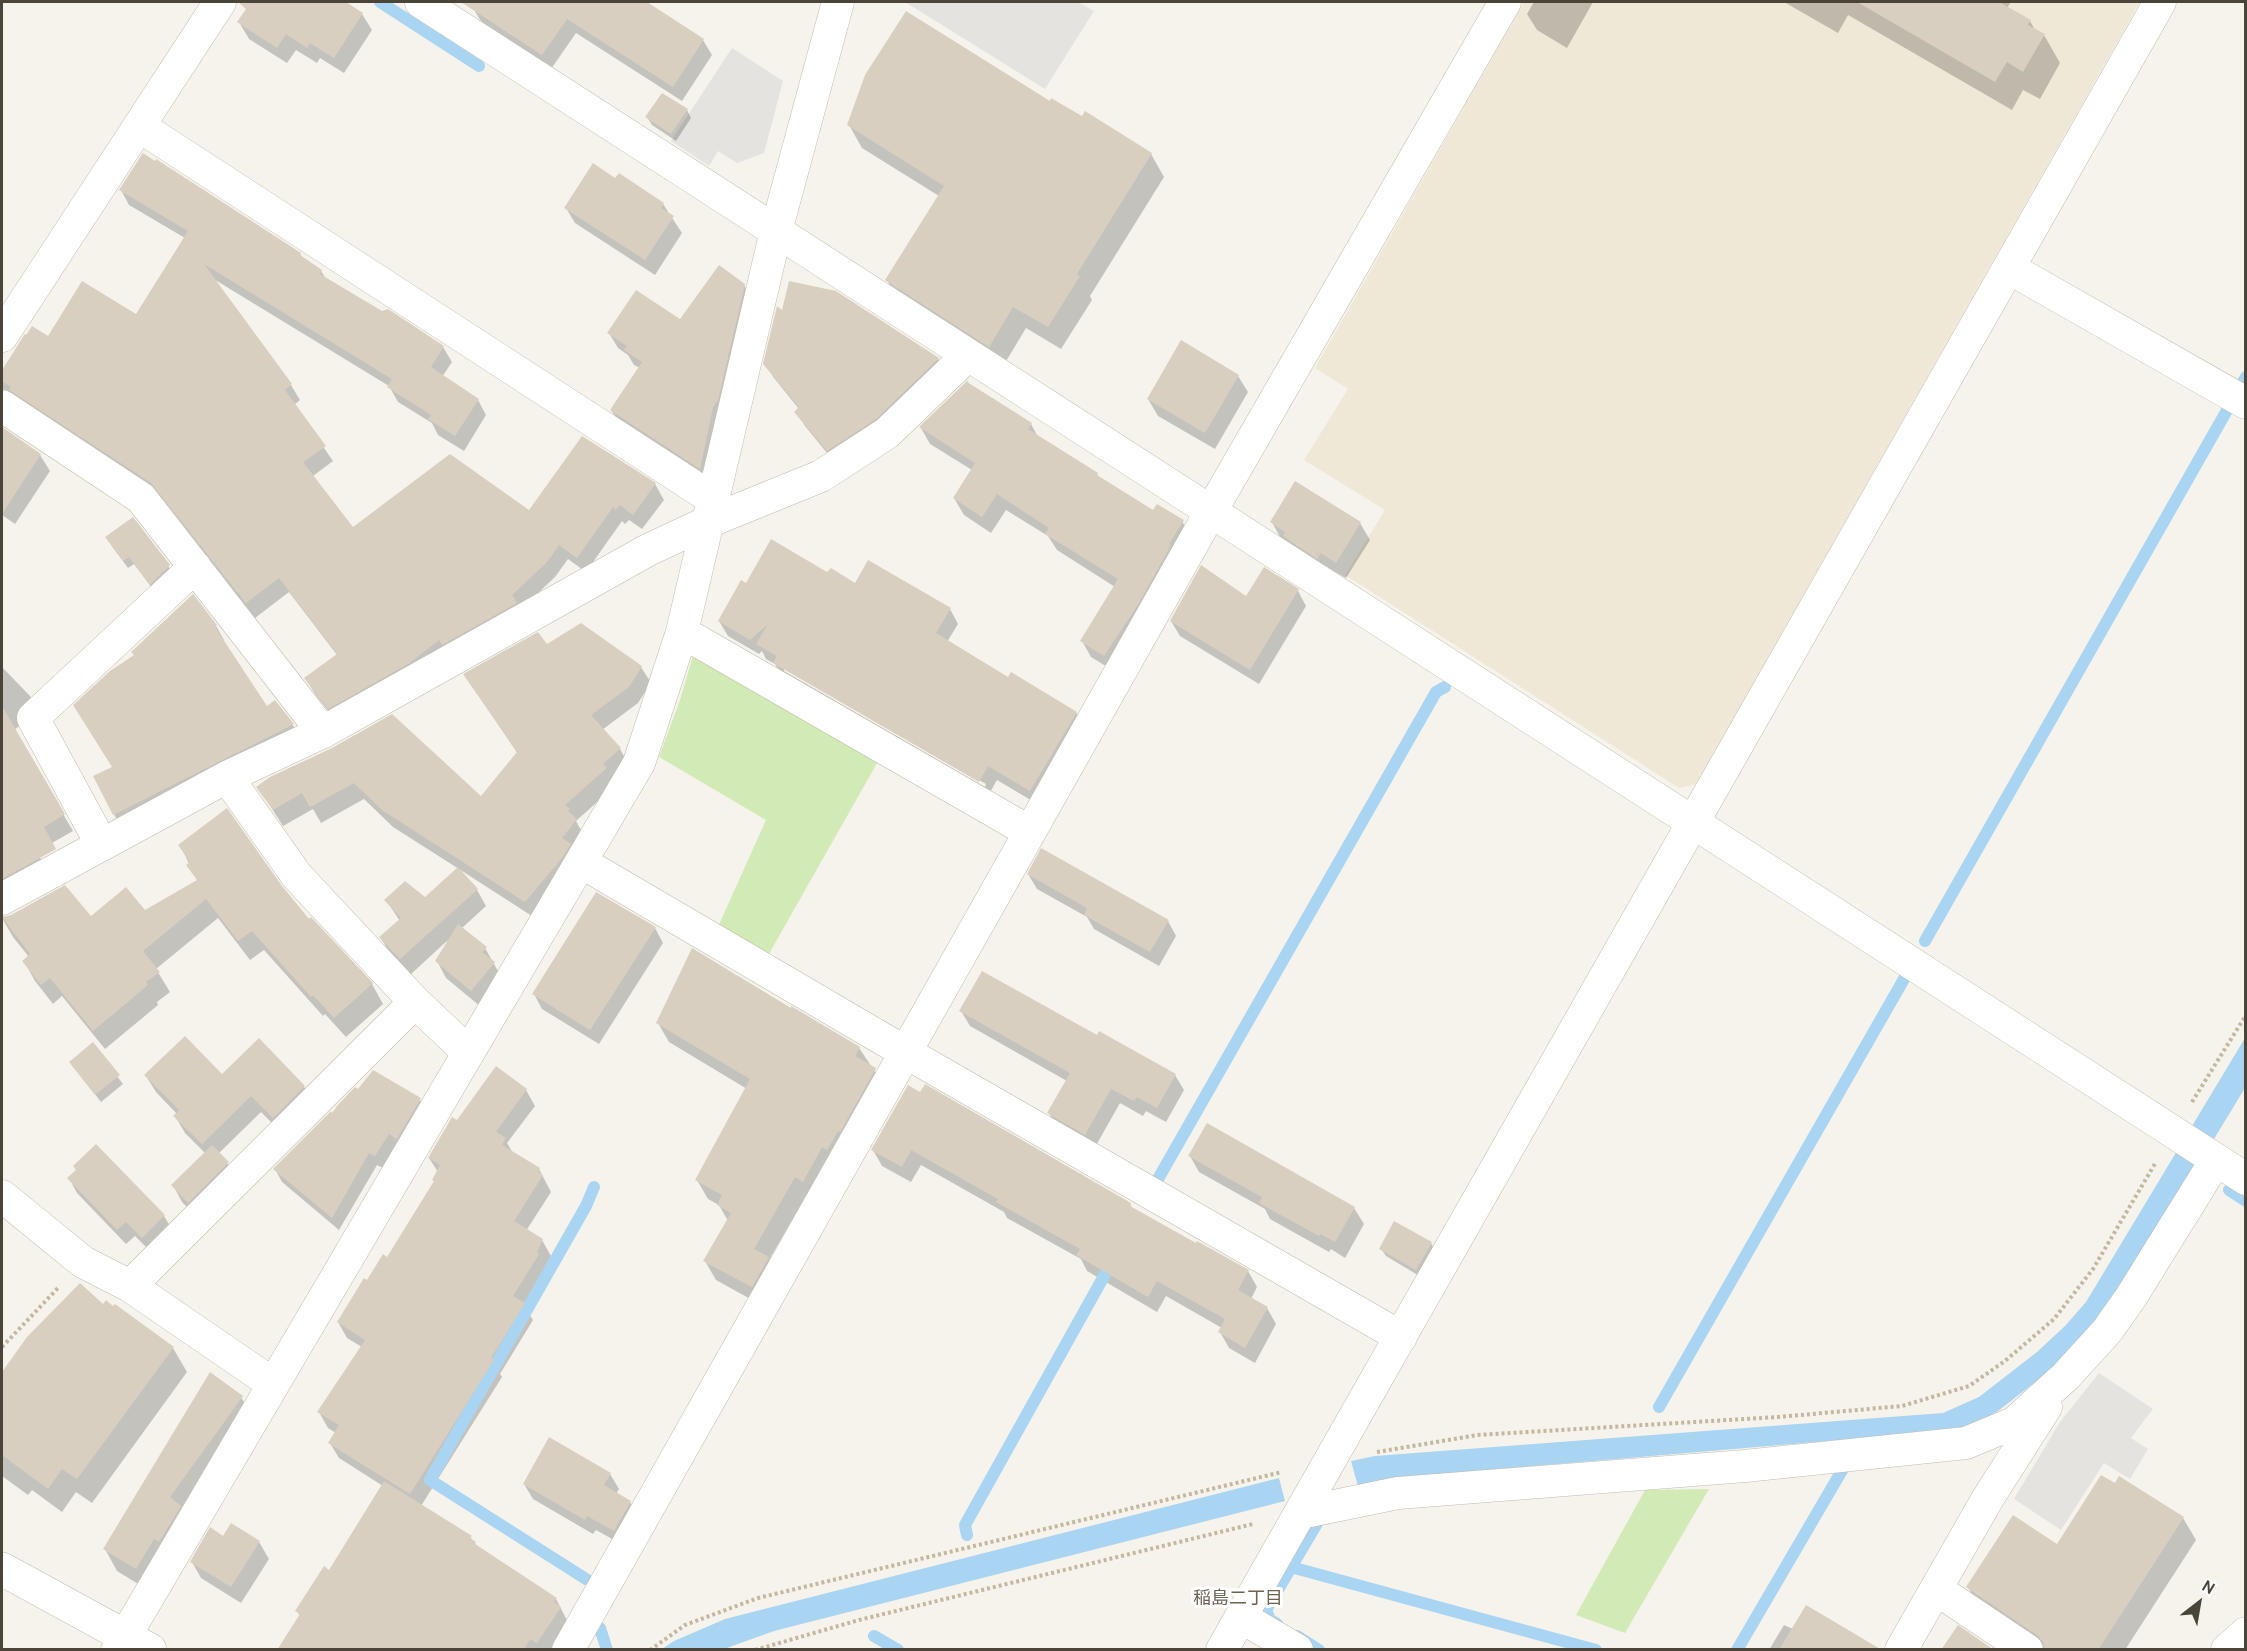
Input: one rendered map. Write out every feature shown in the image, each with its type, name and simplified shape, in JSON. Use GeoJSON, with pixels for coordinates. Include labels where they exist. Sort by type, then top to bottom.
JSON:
{"type":"FeatureCollection","features":[{"type":"Feature","properties":{"kind":"street"},"geometry":{"type":"LineString","coordinates":[[2,336],[220,2]]}},
{"type":"Feature","properties":{"kind":"street"},"geometry":{"type":"LineString","coordinates":[[421,2],[1210,513],[2246,1179]]}},
{"type":"Feature","properties":{"kind":"street"},"geometry":{"type":"LineString","coordinates":[[2,1569],[131,1645],[273,1384],[639,763],[681,632],[776,231],[838,2]]}},
{"type":"Feature","properties":{"kind":"street"},"geometry":{"type":"LineString","coordinates":[[568,1650],[1210,513],[1504,2]]}},
{"type":"Feature","properties":{"kind":"street"},"geometry":{"type":"LineString","coordinates":[[1222,1650],[1694,825],[2160,2]]}},
{"type":"Feature","properties":{"kind":"street"},"geometry":{"type":"LineString","coordinates":[[139,126],[711,511]]}},
{"type":"Feature","properties":{"kind":"street"},"geometry":{"type":"LineString","coordinates":[[2009,268],[2246,404]]}},
{"type":"Feature","properties":{"kind":"street"},"geometry":{"type":"LineString","coordinates":[[2,899],[227,777],[323,732],[648,549],[711,511],[821,476],[887,433],[968,355]]}},
{"type":"Feature","properties":{"kind":"street"},"geometry":{"type":"LineString","coordinates":[[2,406],[141,498],[323,732]]}},
{"type":"Feature","properties":{"kind":"street"},"geometry":{"type":"LineString","coordinates":[[102,845],[33,718],[195,567]]}},
{"type":"Feature","properties":{"kind":"street"},"geometry":{"type":"LineString","coordinates":[[681,632],[1030,832]]}},
{"type":"Feature","properties":{"kind":"street"},"geometry":{"type":"LineString","coordinates":[[227,777],[297,876],[415,1002],[468,1052]]}},
{"type":"Feature","properties":{"kind":"street"},"geometry":{"type":"LineString","coordinates":[[581,862],[905,1052],[1401,1337]]}},
{"type":"Feature","properties":{"kind":"street"},"geometry":{"type":"LineString","coordinates":[[130,1286],[415,1002]]}},
{"type":"Feature","properties":{"kind":"street"},"geometry":{"type":"LineString","coordinates":[[1300,1513],[1398,1493],[1745,1466],[1966,1443],[2014,1423],[2066,1376],[2108,1331],[2131,1297],[2212,1158]]}},
{"type":"Feature","properties":{"kind":"street"},"geometry":{"type":"LineString","coordinates":[[2,1196],[83,1262],[130,1286],[273,1384]]}},
{"type":"Feature","properties":{"kind":"street"},"geometry":{"type":"LineString","coordinates":[[1901,1650],[1988,1498],[2066,1376]]}},
{"type":"Feature","properties":{"kind":"street"},"geometry":{"type":"LineString","coordinates":[[1936,1589],[2027,1650]]}},
{"type":"Feature","properties":{"kind":"street"},"geometry":{"type":"LineString","coordinates":[[1241,1617],[1297,1650]]}},
{"type":"Feature","properties":{"kind":"street"},"geometry":{"type":"LineString","coordinates":[[2227,1650],[2246,1633]]}},
{"type":"Feature","properties":{"kind":"path"},"geometry":{"type":"LineString","coordinates":[[650,1650],[685,1625],[758,1598],[1331,1460],[1477,1435],[1778,1417],[1902,1406],[1969,1386],[2005,1361],[2054,1319],[2093,1269],[2176,1135],[2246,1015]]}},
{"type":"Feature","properties":{"kind":"path"},"geometry":{"type":"LineString","coordinates":[[2,1347],[83,1262]]}},
{"type":"Feature","properties":{"kind":"path"},"geometry":{"type":"LineString","coordinates":[[755,1650],[859,1620],[1300,1513]]}},
{"type":"Feature","properties":{"kind":"shaded area"},"geometry":{"type":"Polygon","coordinates":[[[905,2],[1078,2],[1094,11],[1045,89],[905,2]]]}},
{"type":"Feature","properties":{"kind":"shaded area"},"geometry":{"type":"Polygon","coordinates":[[[1524,2],[2140,2],[1696,784],[1679,788],[1345,575],[1385,510],[1304,460],[1348,389],[1315,368],[1524,2]]]}},
{"type":"Feature","properties":{"kind":"shaded area"},"geometry":{"type":"Polygon","coordinates":[[[732,48],[783,81],[764,153],[737,163],[718,151],[709,166],[671,141],[732,48]]]}},
{"type":"Feature","properties":{"kind":"shaded area"},"geometry":{"type":"Polygon","coordinates":[[[2099,1373],[2153,1409],[2131,1438],[2148,1449],[2130,1479],[2104,1463],[2061,1530],[2014,1499],[2060,1422],[2099,1373]]]}},
{"type":"Feature","properties":{"kind":"green space"},"geometry":{"type":"Polygon","coordinates":[[[694,652],[880,758],[766,959],[717,929],[766,820],[659,757],[680,700],[694,652]]]}},
{"type":"Feature","properties":{"kind":"green space"},"geometry":{"type":"Polygon","coordinates":[[[1709,1489],[1625,1633],[1576,1615],[1645,1490],[1709,1489]]]}},
{"type":"Feature","properties":{"kind":"water"},"geometry":{"type":"Polygon","coordinates":[[[2245,1038],[2245,1088],[2106,1316],[2066,1358],[1998,1411],[1969,1429],[1405,1477],[1359,1490],[1351,1461],[1375,1456],[1943,1413],[1979,1397],[2037,1352],[2086,1302],[2245,1038]]]}},
{"type":"Feature","properties":{"kind":"water"},"geometry":{"type":"Polygon","coordinates":[[[1279,1478],[1285,1501],[774,1631],[724,1649],[662,1649],[674,1641],[725,1619],[1279,1478]]]}},
{"type":"Feature","properties":{"kind":"building"},"geometry":{"type":"Polygon","coordinates":[[[238,2],[346,2],[363,13],[334,58],[310,43],[307,48],[286,34],[277,48],[237,22],[246,9],[238,2]]]}},
{"type":"Feature","properties":{"kind":"building"},"geometry":{"type":"Polygon","coordinates":[[[461,2],[647,2],[704,39],[673,87],[567,19],[542,55],[461,2]]]}},
{"type":"Feature","properties":{"kind":"building"},"geometry":{"type":"Polygon","coordinates":[[[1857,2],[1999,2],[2031,20],[2028,25],[2045,34],[2023,72],[2007,62],[1995,82],[1857,2]]]}},
{"type":"Feature","properties":{"kind":"building"},"geometry":{"type":"Polygon","coordinates":[[[906,11],[1050,101],[1051,98],[1082,116],[1085,111],[1152,153],[1077,274],[1080,276],[1048,327],[1013,307],[989,347],[885,280],[944,186],[847,125],[865,75],[906,11]]]}},
{"type":"Feature","properties":{"kind":"building"},"geometry":{"type":"Polygon","coordinates":[[[662,93],[688,109],[671,134],[645,117],[662,93]]]}},
{"type":"Feature","properties":{"kind":"building"},"geometry":{"type":"Polygon","coordinates":[[[143,153],[155,161],[156,159],[301,253],[300,255],[322,270],[320,274],[382,311],[388,309],[444,346],[431,367],[479,399],[455,436],[428,419],[431,415],[387,387],[392,379],[204,264],[292,384],[285,390],[326,446],[303,462],[353,527],[450,454],[529,510],[582,436],[656,483],[633,515],[620,505],[616,510],[613,507],[577,558],[559,545],[547,562],[512,595],[517,603],[442,645],[439,640],[408,664],[328,709],[304,678],[337,654],[279,578],[246,603],[151,483],[9,390],[11,387],[2,381],[2,370],[25,334],[32,326],[48,336],[82,281],[136,314],[188,231],[119,190],[143,153]]]}},
{"type":"Feature","properties":{"kind":"building"},"geometry":{"type":"Polygon","coordinates":[[[593,163],[615,178],[619,173],[664,203],[661,208],[674,216],[645,260],[564,208],[593,163]]]}},
{"type":"Feature","properties":{"kind":"building"},"geometry":{"type":"Polygon","coordinates":[[[719,265],[745,284],[718,400],[713,407],[700,469],[610,410],[642,362],[624,350],[627,346],[607,333],[636,290],[680,319],[719,265]]]}},
{"type":"Feature","properties":{"kind":"building"},"geometry":{"type":"Polygon","coordinates":[[[789,281],[836,291],[939,358],[876,419],[827,451],[794,412],[799,407],[763,364],[777,306],[782,310],[789,281]]]}},
{"type":"Feature","properties":{"kind":"building"},"geometry":{"type":"Polygon","coordinates":[[[1181,340],[1239,375],[1205,433],[1147,399],[1181,340]]]}},
{"type":"Feature","properties":{"kind":"building"},"geometry":{"type":"Polygon","coordinates":[[[968,380],[967,382],[1032,423],[1028,429],[1098,473],[1097,475],[1153,510],[1157,504],[1184,520],[1139,603],[1104,656],[1080,641],[1118,579],[1045,534],[1049,528],[997,494],[982,517],[953,498],[975,463],[919,427],[968,380]]]}},
{"type":"Feature","properties":{"kind":"building"},"geometry":{"type":"Polygon","coordinates":[[[2,427],[41,454],[2,514],[2,427]]]}},
{"type":"Feature","properties":{"kind":"building"},"geometry":{"type":"Polygon","coordinates":[[[1295,481],[1361,522],[1336,563],[1321,553],[1317,559],[1283,536],[1285,532],[1270,522],[1295,481]]]}},
{"type":"Feature","properties":{"kind":"building"},"geometry":{"type":"Polygon","coordinates":[[[133,517],[170,565],[150,585],[129,557],[123,561],[105,537],[133,517]]]}},
{"type":"Feature","properties":{"kind":"building"},"geometry":{"type":"Polygon","coordinates":[[[771,539],[827,572],[831,568],[855,583],[868,560],[951,608],[936,633],[1008,677],[1011,672],[1077,712],[1030,791],[988,766],[979,782],[773,663],[777,656],[756,644],[768,624],[750,640],[718,621],[741,580],[746,583],[771,539]]]}},
{"type":"Feature","properties":{"kind":"building"},"geometry":{"type":"Polygon","coordinates":[[[1201,565],[1246,596],[1264,567],[1299,589],[1250,670],[1170,621],[1201,565]]]}},
{"type":"Feature","properties":{"kind":"building"},"geometry":{"type":"Polygon","coordinates":[[[193,594],[217,625],[215,627],[267,706],[275,700],[294,724],[113,815],[93,776],[112,767],[73,705],[110,671],[134,655],[131,652],[193,594]]]}},
{"type":"Feature","properties":{"kind":"building"},"geometry":{"type":"Polygon","coordinates":[[[581,623],[642,666],[629,687],[591,715],[621,748],[603,764],[607,768],[565,805],[577,819],[562,838],[571,844],[525,902],[382,810],[354,783],[310,807],[302,793],[273,810],[256,787],[270,777],[332,748],[392,714],[481,796],[517,752],[463,674],[538,632],[547,644],[581,623]]]}},
{"type":"Feature","properties":{"kind":"building"},"geometry":{"type":"Polygon","coordinates":[[[2,706],[65,814],[44,827],[56,849],[2,879],[2,706]]]}},
{"type":"Feature","properties":{"kind":"building"},"geometry":{"type":"Polygon","coordinates":[[[227,808],[282,886],[309,919],[311,917],[373,983],[334,1018],[313,995],[311,997],[252,931],[238,941],[206,899],[143,951],[160,972],[146,982],[148,985],[93,1031],[50,978],[41,985],[22,961],[30,954],[2,917],[11,915],[65,885],[91,916],[126,887],[145,910],[197,880],[186,865],[190,862],[178,845],[227,808]]]}},
{"type":"Feature","properties":{"kind":"building"},"geometry":{"type":"Polygon","coordinates":[[[1041,848],[1169,920],[1150,952],[1084,915],[1087,908],[1027,874],[1041,848]]]}},
{"type":"Feature","properties":{"kind":"building"},"geometry":{"type":"Polygon","coordinates":[[[458,867],[478,889],[400,959],[379,937],[401,918],[384,900],[405,881],[425,897],[458,867]]]}},
{"type":"Feature","properties":{"kind":"building"},"geometry":{"type":"Polygon","coordinates":[[[596,892],[656,927],[590,1030],[532,994],[596,892]]]}},
{"type":"Feature","properties":{"kind":"building"},"geometry":{"type":"Polygon","coordinates":[[[458,924],[487,947],[482,952],[495,962],[471,991],[435,961],[458,924]]]}},
{"type":"Feature","properties":{"kind":"building"},"geometry":{"type":"Polygon","coordinates":[[[692,948],[860,1047],[855,1056],[876,1068],[840,1132],[838,1131],[827,1150],[822,1147],[803,1182],[795,1177],[754,1249],[769,1257],[752,1287],[703,1261],[731,1213],[717,1205],[722,1195],[695,1180],[750,1079],[656,1023],[692,948]]]}},
{"type":"Feature","properties":{"kind":"building"},"geometry":{"type":"Polygon","coordinates":[[[982,971],[1097,1035],[1099,1031],[1176,1074],[1157,1108],[1137,1097],[1134,1101],[1111,1089],[1085,1135],[1047,1113],[1070,1073],[959,1011],[982,971]]]}},
{"type":"Feature","properties":{"kind":"building"},"geometry":{"type":"Polygon","coordinates":[[[185,1036],[222,1074],[259,1038],[305,1086],[273,1118],[251,1096],[202,1144],[173,1116],[179,1110],[144,1075],[185,1036]]]}},
{"type":"Feature","properties":{"kind":"building"},"geometry":{"type":"Polygon","coordinates":[[[93,1042],[120,1075],[95,1095],[69,1062],[93,1042]]]}},
{"type":"Feature","properties":{"kind":"building"},"geometry":{"type":"Polygon","coordinates":[[[496,1066],[527,1089],[496,1132],[506,1138],[502,1145],[540,1168],[538,1172],[543,1175],[514,1221],[543,1239],[537,1252],[539,1254],[513,1296],[525,1303],[491,1358],[494,1360],[410,1494],[328,1443],[339,1425],[317,1412],[365,1340],[337,1322],[364,1278],[367,1280],[383,1254],[387,1257],[434,1181],[432,1180],[440,1165],[428,1158],[452,1117],[457,1120],[496,1066]]]}},
{"type":"Feature","properties":{"kind":"building"},"geometry":{"type":"Polygon","coordinates":[[[373,1070],[421,1098],[397,1139],[389,1134],[375,1156],[369,1153],[332,1218],[273,1169],[331,1111],[332,1113],[355,1087],[358,1089],[373,1070]]]}},
{"type":"Feature","properties":{"kind":"building"},"geometry":{"type":"Polygon","coordinates":[[[925,1084],[1131,1203],[1130,1206],[1249,1270],[1238,1290],[1268,1307],[1245,1348],[1218,1332],[1225,1319],[1157,1281],[1148,1297],[1076,1255],[1080,1249],[996,1202],[998,1199],[911,1150],[902,1167],[871,1150],[908,1085],[920,1092],[925,1084]]]}},
{"type":"Feature","properties":{"kind":"building"},"geometry":{"type":"Polygon","coordinates":[[[1207,1123],[1355,1207],[1335,1242],[1321,1234],[1319,1236],[1259,1203],[1262,1197],[1188,1156],[1207,1123]]]}},
{"type":"Feature","properties":{"kind":"building"},"geometry":{"type":"Polygon","coordinates":[[[96,1144],[165,1215],[142,1238],[126,1222],[117,1230],[67,1178],[76,1170],[73,1166],[96,1144]]]}},
{"type":"Feature","properties":{"kind":"building"},"geometry":{"type":"Polygon","coordinates":[[[212,1145],[229,1162],[188,1203],[171,1185],[212,1145]]]}},
{"type":"Feature","properties":{"kind":"building"},"geometry":{"type":"Polygon","coordinates":[[[1394,1221],[1432,1242],[1416,1270],[1379,1249],[1394,1221]]]}},
{"type":"Feature","properties":{"kind":"building"},"geometry":{"type":"Polygon","coordinates":[[[80,1283],[103,1304],[106,1300],[113,1306],[115,1304],[174,1347],[77,1479],[62,1469],[48,1489],[2,1455],[2,1372],[27,1337],[80,1283]]]}},
{"type":"Feature","properties":{"kind":"building"},"geometry":{"type":"Polygon","coordinates":[[[210,1372],[243,1396],[170,1497],[181,1506],[159,1542],[154,1539],[136,1569],[103,1549],[210,1372]]]}},
{"type":"Feature","properties":{"kind":"building"},"geometry":{"type":"Polygon","coordinates":[[[549,1437],[611,1473],[604,1485],[631,1501],[614,1531],[587,1516],[585,1520],[523,1484],[549,1437]]]}},
{"type":"Feature","properties":{"kind":"building"},"geometry":{"type":"Polygon","coordinates":[[[2101,1475],[2115,1483],[2119,1476],[2184,1517],[2098,1650],[2045,1650],[2043,1642],[2037,1635],[1966,1587],[2013,1515],[2057,1544],[2101,1475]]]}},
{"type":"Feature","properties":{"kind":"building"},"geometry":{"type":"Polygon","coordinates":[[[384,1481],[472,1536],[470,1538],[476,1542],[475,1544],[557,1598],[554,1602],[561,1607],[537,1643],[530,1639],[524,1650],[277,1650],[300,1614],[295,1611],[324,1566],[329,1570],[384,1481]]]}},
{"type":"Feature","properties":{"kind":"building"},"geometry":{"type":"Polygon","coordinates":[[[231,1523],[260,1541],[231,1587],[190,1562],[210,1527],[223,1536],[231,1523]]]}},
{"type":"Feature","properties":{"kind":"building"},"geometry":{"type":"Polygon","coordinates":[[[1806,1605],[1882,1650],[1779,1650],[1806,1605]]]}},
{"type":"Feature","properties":{"kind":"building"},"geometry":{"type":"Polygon","coordinates":[[[1958,1625],[1994,1650],[1941,1650],[1958,1625]]]}},
{"type":"Feature","properties":{"kind":"waterway"},"geometry":{"type":"LineString","coordinates":[[380,2],[479,66]]}},
{"type":"Feature","properties":{"kind":"waterway"},"geometry":{"type":"LineString","coordinates":[[2242,384],[2246,377]]}},
{"type":"Feature","properties":{"kind":"waterway"},"geometry":{"type":"LineString","coordinates":[[1925,941],[2230,405]]}},
{"type":"Feature","properties":{"kind":"waterway"},"geometry":{"type":"LineString","coordinates":[[1158,1179],[1436,692],[1445,687]]}},
{"type":"Feature","properties":{"kind":"waterway"},"geometry":{"type":"LineString","coordinates":[[1659,1407],[1904,979]]}},
{"type":"Feature","properties":{"kind":"waterway"},"geometry":{"type":"LineString","coordinates":[[586,1579],[430,1480],[586,1206],[594,1187]]}},
{"type":"Feature","properties":{"kind":"waterway"},"geometry":{"type":"LineString","coordinates":[[2229,1190],[2246,1201]]}},
{"type":"Feature","properties":{"kind":"waterway"},"geometry":{"type":"LineString","coordinates":[[967,1535],[965,1525],[1113,1260]]}},
{"type":"Feature","properties":{"kind":"waterway"},"geometry":{"type":"LineString","coordinates":[[1737,1650],[1844,1467]]}},
{"type":"Feature","properties":{"kind":"waterway"},"geometry":{"type":"LineString","coordinates":[[1277,1624],[1270,1620],[1266,1610],[1319,1520],[1328,1518]]}},
{"type":"Feature","properties":{"kind":"waterway"},"geometry":{"type":"LineString","coordinates":[[1291,1567],[1596,1650]]}},
{"type":"Feature","properties":{"kind":"waterway"},"geometry":{"type":"LineString","coordinates":[[600,1628],[607,1650]]}},
{"type":"Feature","properties":{"kind":"waterway"},"geometry":{"type":"LineString","coordinates":[[874,1636],[898,1650]]}},
{"type":"Feature","properties":{"kind":"waterway"},"geometry":{"type":"LineString","coordinates":[[1297,1636],[1319,1650]]}},
{"type":"Feature","properties":{"kind":"district","name":"稲島二丁目"},"geometry":{"type":"Point","coordinates":[1238,1599]}}]}
